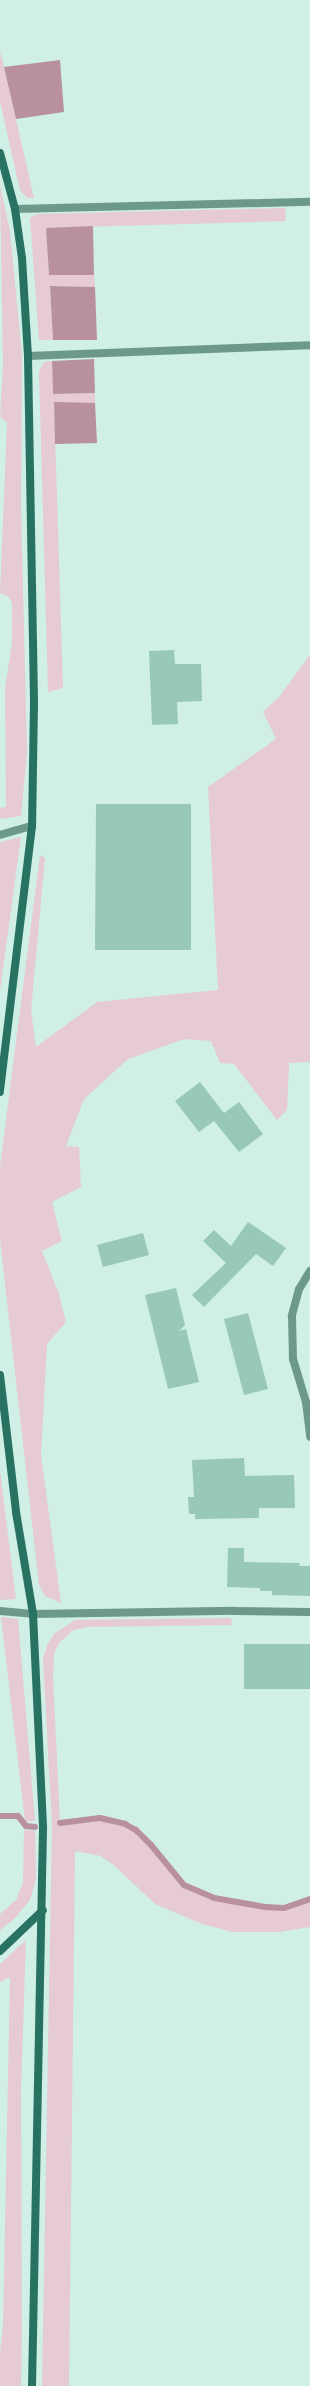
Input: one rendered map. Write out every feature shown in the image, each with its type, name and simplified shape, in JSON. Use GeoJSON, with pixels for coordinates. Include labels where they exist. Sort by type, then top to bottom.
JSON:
{"type":"FeatureCollection","features":[{"type":"Feature","properties":{"kind":"street"},"geometry":{"type":"LineString","coordinates":[[0,153],[15,209],[22,258],[28,356],[34,703],[32,826],[0,1092]]}},
{"type":"Feature","properties":{"kind":"street"},"geometry":{"type":"LineString","coordinates":[[15,209],[310,202]]}},
{"type":"Feature","properties":{"kind":"street"},"geometry":{"type":"LineString","coordinates":[[28,356],[310,345]]}},
{"type":"Feature","properties":{"kind":"street"},"geometry":{"type":"LineString","coordinates":[[0,835],[32,826]]}},
{"type":"Feature","properties":{"kind":"street"},"geometry":{"type":"LineString","coordinates":[[310,1271],[298,1289],[292,1316],[293,1359],[306,1402],[310,1437]]}},
{"type":"Feature","properties":{"kind":"street"},"geometry":{"type":"LineString","coordinates":[[0,1375],[16,1512],[33,1614],[41,1756],[43,1910],[32,2386]]}},
{"type":"Feature","properties":{"kind":"street"},"geometry":{"type":"LineString","coordinates":[[0,1611],[33,1614],[234,1611],[310,1612]]}},
{"type":"Feature","properties":{"kind":"street"},"geometry":{"type":"LineString","coordinates":[[0,1951],[43,1910]]}},
{"type":"Feature","properties":{"kind":"shaded area"},"geometry":{"type":"Polygon","coordinates":[[[0,52],[34,198],[27,198],[20,190],[0,102],[0,52]]]}},
{"type":"Feature","properties":{"kind":"shaded area"},"geometry":{"type":"Polygon","coordinates":[[[60,60],[64,112],[16,119],[4,67],[60,60]]]}},
{"type":"Feature","properties":{"kind":"shaded area"},"geometry":{"type":"Polygon","coordinates":[[[0,185],[10,231],[22,356],[21,506],[27,753],[21,816],[0,819],[0,808],[6,807],[5,689],[12,643],[12,603],[9,597],[0,593],[7,422],[0,417],[3,366],[0,185]]]}},
{"type":"Feature","properties":{"kind":"shaded area"},"geometry":{"type":"Polygon","coordinates":[[[285,208],[286,221],[46,228],[49,275],[94,275],[95,287],[50,286],[53,340],[39,340],[30,218],[37,214],[285,208]]]}},
{"type":"Feature","properties":{"kind":"shaded area"},"geometry":{"type":"Polygon","coordinates":[[[93,226],[94,275],[49,275],[46,228],[93,226]]]}},
{"type":"Feature","properties":{"kind":"shaded area"},"geometry":{"type":"Polygon","coordinates":[[[50,286],[95,287],[97,340],[53,340],[50,286]]]}},
{"type":"Feature","properties":{"kind":"shaded area"},"geometry":{"type":"Polygon","coordinates":[[[94,359],[95,393],[53,394],[52,361],[94,359]]]}},
{"type":"Feature","properties":{"kind":"shaded area"},"geometry":{"type":"Polygon","coordinates":[[[52,361],[53,394],[95,393],[95,403],[54,403],[63,688],[48,692],[39,372],[44,362],[52,361]]]}},
{"type":"Feature","properties":{"kind":"shaded area"},"geometry":{"type":"Polygon","coordinates":[[[54,402],[95,403],[97,443],[55,444],[54,402]]]}},
{"type":"Feature","properties":{"kind":"shaded area"},"geometry":{"type":"Polygon","coordinates":[[[310,655],[310,1062],[289,1063],[287,1110],[277,1120],[234,1064],[220,1063],[211,1041],[184,1039],[128,1059],[84,1099],[66,1146],[79,1147],[81,1187],[52,1202],[62,1241],[42,1251],[59,1294],[66,1322],[47,1344],[41,1455],[61,1603],[45,1596],[39,1585],[0,1240],[0,1166],[40,855],[45,858],[31,1011],[36,1047],[97,1002],[218,990],[208,787],[276,739],[263,712],[279,697],[310,655]]]}},
{"type":"Feature","properties":{"kind":"shaded area"},"geometry":{"type":"Polygon","coordinates":[[[21,837],[0,991],[0,842],[21,837]]]}},
{"type":"Feature","properties":{"kind":"shaded area"},"geometry":{"type":"Polygon","coordinates":[[[0,1470],[16,1599],[0,1600],[0,1470]]]}},
{"type":"Feature","properties":{"kind":"shaded area"},"geometry":{"type":"Polygon","coordinates":[[[1,1617],[18,1619],[35,1821],[25,1821],[1,1617]]]}},
{"type":"Feature","properties":{"kind":"shaded area"},"geometry":{"type":"Polygon","coordinates":[[[231,1618],[232,1625],[87,1627],[73,1630],[59,1643],[54,1653],[53,1678],[60,1822],[58,1824],[76,1824],[100,1820],[124,1825],[135,1831],[150,1846],[183,1886],[213,1899],[265,1909],[284,1909],[310,1901],[310,1927],[279,1932],[233,1932],[202,1924],[155,1904],[116,1867],[101,1856],[75,1851],[69,2386],[42,2386],[52,1825],[43,1659],[48,1643],[55,1633],[75,1620],[231,1618]]]}},
{"type":"Feature","properties":{"kind":"shaded area"},"geometry":{"type":"Polygon","coordinates":[[[24,1830],[35,1831],[36,1879],[30,1900],[15,1918],[0,1930],[0,1914],[16,1900],[23,1882],[24,1830]]]}},
{"type":"Feature","properties":{"kind":"shaded area"},"geometry":{"type":"Polygon","coordinates":[[[26,1940],[21,2089],[21,2386],[0,2386],[0,2352],[3,2325],[10,1977],[0,1982],[0,1964],[26,1940]]]}},
{"type":"Feature","properties":{"kind":"building"},"geometry":{"type":"Polygon","coordinates":[[[174,650],[175,664],[201,664],[202,701],[177,702],[178,724],[152,725],[149,651],[174,650]]]}},
{"type":"Feature","properties":{"kind":"building"},"geometry":{"type":"Polygon","coordinates":[[[96,804],[191,804],[191,950],[95,950],[96,804]]]}},
{"type":"Feature","properties":{"kind":"building"},"geometry":{"type":"Polygon","coordinates":[[[200,1082],[224,1113],[239,1102],[263,1134],[239,1152],[214,1121],[199,1132],[175,1101],[200,1082]]]}},
{"type":"Feature","properties":{"kind":"building"},"geometry":{"type":"Polygon","coordinates":[[[248,1222],[286,1248],[273,1266],[256,1254],[204,1307],[192,1295],[226,1263],[203,1241],[214,1230],[231,1246],[248,1222]]]}},
{"type":"Feature","properties":{"kind":"building"},"geometry":{"type":"Polygon","coordinates":[[[143,1233],[149,1255],[103,1267],[97,1245],[143,1233]]]}},
{"type":"Feature","properties":{"kind":"building"},"geometry":{"type":"Polygon","coordinates":[[[176,1288],[185,1325],[179,1331],[186,1329],[199,1382],[168,1389],[145,1295],[176,1288]]]}},
{"type":"Feature","properties":{"kind":"building"},"geometry":{"type":"Polygon","coordinates":[[[248,1313],[268,1389],[244,1395],[224,1319],[248,1313]]]}},
{"type":"Feature","properties":{"kind":"building"},"geometry":{"type":"Polygon","coordinates":[[[244,1458],[245,1476],[294,1475],[295,1508],[259,1508],[259,1518],[195,1519],[195,1514],[189,1514],[188,1497],[194,1497],[192,1460],[244,1458]]]}},
{"type":"Feature","properties":{"kind":"building"},"geometry":{"type":"Polygon","coordinates":[[[228,1548],[244,1548],[244,1562],[300,1563],[299,1566],[310,1566],[310,1596],[272,1595],[272,1591],[260,1591],[260,1588],[227,1587],[228,1548]]]}},
{"type":"Feature","properties":{"kind":"building"},"geometry":{"type":"Polygon","coordinates":[[[244,1644],[310,1644],[310,1689],[244,1689],[244,1644]]]}},
{"type":"Feature","properties":{"kind":"waterway"},"geometry":{"type":"LineString","coordinates":[[0,1816],[18,1816],[26,1826],[35,1827]]}},
{"type":"Feature","properties":{"kind":"waterway"},"geometry":{"type":"LineString","coordinates":[[60,1823],[100,1818],[125,1824],[136,1830],[151,1845],[184,1885],[214,1898],[265,1907],[284,1908],[310,1899]]}}]}
